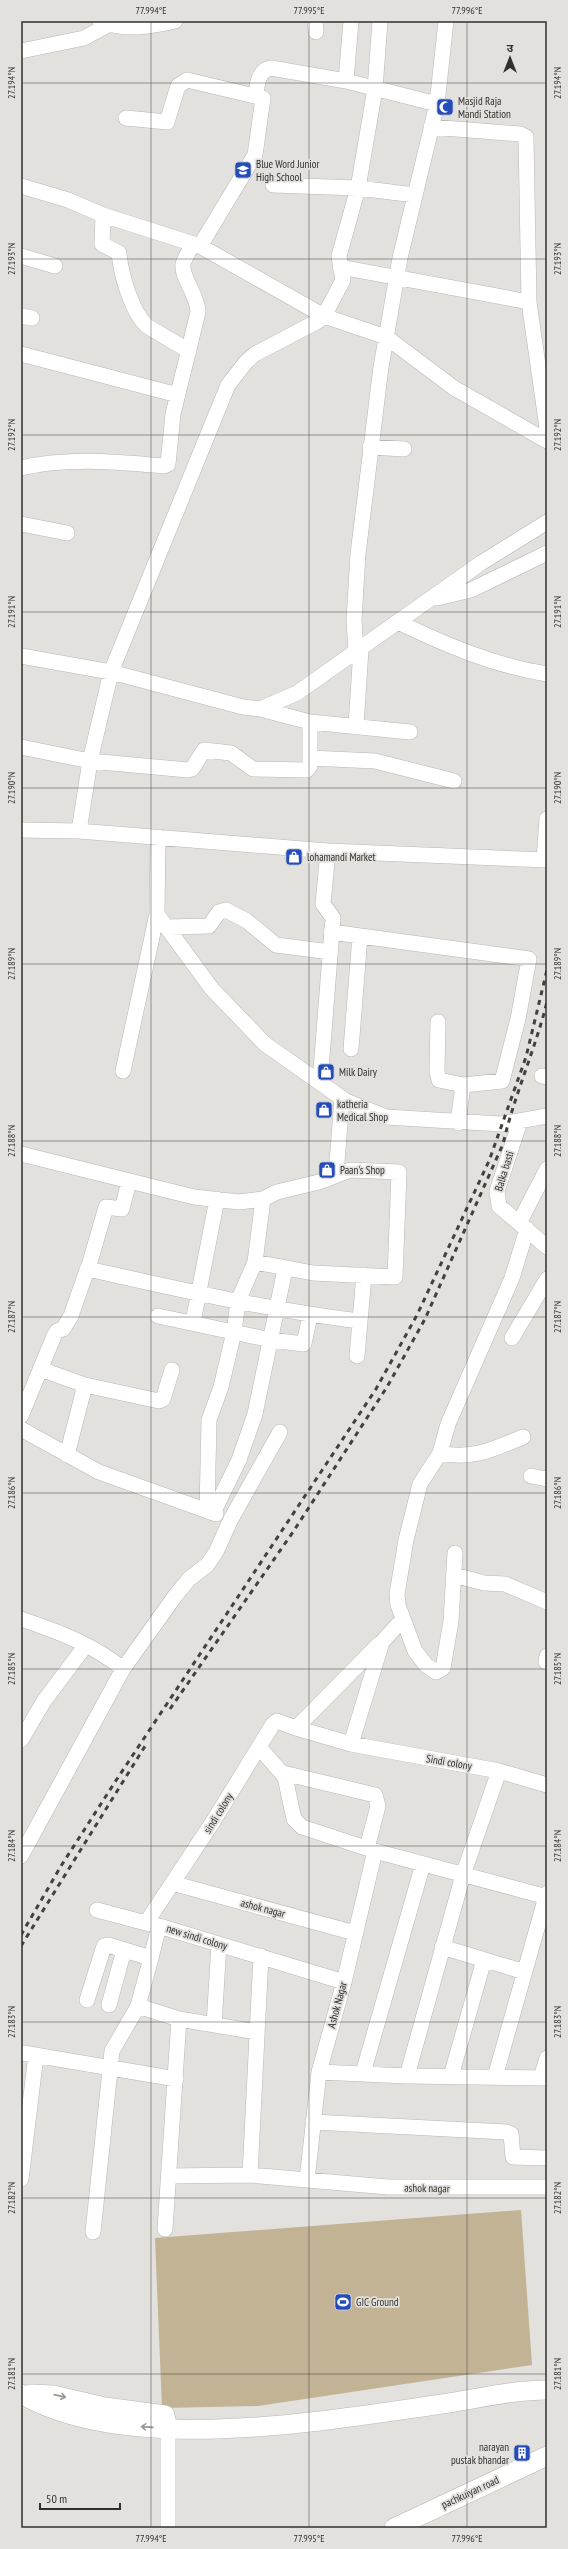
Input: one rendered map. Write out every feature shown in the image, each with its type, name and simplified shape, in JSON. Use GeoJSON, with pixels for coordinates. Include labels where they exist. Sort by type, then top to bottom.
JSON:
{"type":"FeatureCollection","features":[{"type":"Feature","properties":{"kind":"main road"},"geometry":{"type":"LineString","coordinates":[[442,2398],[547,2378]]}},
{"type":"Feature","properties":{"kind":"main road"},"geometry":{"type":"LineString","coordinates":[[21,2394],[39,2404],[79,2416],[134,2426],[168,2422],[272,2420],[442,2398],[547,2390]]}},
{"type":"Feature","properties":{"kind":"main road","name":"pachkuiyan road"},"geometry":{"type":"LineString","coordinates":[[394,2528],[547,2456]]}},
{"type":"Feature","properties":{"kind":"street"},"geometry":{"type":"LineString","coordinates":[[21,51],[84,38],[104,23],[144,28],[175,21]]}},
{"type":"Feature","properties":{"kind":"street"},"geometry":{"type":"LineString","coordinates":[[346,81],[351,21]]}},
{"type":"Feature","properties":{"kind":"street"},"geometry":{"type":"LineString","coordinates":[[78,831],[90,760],[111,672],[228,385],[246,362],[255,354],[308,327],[324,316],[343,280],[339,256],[358,188],[375,89],[380,21]]}},
{"type":"Feature","properties":{"kind":"street"},"geometry":{"type":"LineString","coordinates":[[356,726],[358,650],[354,620],[358,554],[370,448],[396,277],[437,104],[446,21]]}},
{"type":"Feature","properties":{"kind":"street"},"geometry":{"type":"LineString","coordinates":[[256,95],[260,76],[268,69],[346,81],[437,104]]}},
{"type":"Feature","properties":{"kind":"street"},"geometry":{"type":"LineString","coordinates":[[21,468],[60,462],[166,465],[178,395],[198,306],[183,269],[183,263],[255,155],[263,102],[261,96],[187,80],[178,86],[166,122],[126,118]]}},
{"type":"Feature","properties":{"kind":"street"},"geometry":{"type":"LineString","coordinates":[[431,127],[520,134],[526,137],[529,302],[547,428]]}},
{"type":"Feature","properties":{"kind":"street"},"geometry":{"type":"LineString","coordinates":[[273,185],[358,188],[415,195]]}},
{"type":"Feature","properties":{"kind":"street"},"geometry":{"type":"LineString","coordinates":[[21,186],[68,200],[103,216],[196,245],[324,316],[386,338],[454,388],[547,441]]}},
{"type":"Feature","properties":{"kind":"street"},"geometry":{"type":"LineString","coordinates":[[103,216],[102,244],[119,253],[125,286],[142,320],[147,326],[189,351]]}},
{"type":"Feature","properties":{"kind":"street"},"geometry":{"type":"LineString","coordinates":[[21,256],[55,266]]}},
{"type":"Feature","properties":{"kind":"street"},"geometry":{"type":"LineString","coordinates":[[340,268],[529,302]]}},
{"type":"Feature","properties":{"kind":"street"},"geometry":{"type":"LineString","coordinates":[[21,354],[178,395]]}},
{"type":"Feature","properties":{"kind":"street"},"geometry":{"type":"LineString","coordinates":[[370,448],[404,449]]}},
{"type":"Feature","properties":{"kind":"street"},"geometry":{"type":"LineString","coordinates":[[260,709],[297,693],[481,563],[546,522]]}},
{"type":"Feature","properties":{"kind":"street"},"geometry":{"type":"LineString","coordinates":[[21,524],[67,534]]}},
{"type":"Feature","properties":{"kind":"street"},"geometry":{"type":"LineString","coordinates":[[430,600],[471,590],[547,553]]}},
{"type":"Feature","properties":{"kind":"street"},"geometry":{"type":"LineString","coordinates":[[398,622],[432,638],[502,664],[547,674]]}},
{"type":"Feature","properties":{"kind":"street"},"geometry":{"type":"LineString","coordinates":[[21,656],[111,672],[243,707],[260,709],[310,722],[410,732]]}},
{"type":"Feature","properties":{"kind":"street"},"geometry":{"type":"LineString","coordinates":[[21,747],[90,760],[188,770],[192,769],[204,750],[231,754],[253,769],[307,770],[310,766],[310,722]]}},
{"type":"Feature","properties":{"kind":"street"},"geometry":{"type":"LineString","coordinates":[[310,758],[375,761],[454,781]]}},
{"type":"Feature","properties":{"kind":"street"},"geometry":{"type":"LineString","coordinates":[[21,830],[78,831],[328,851],[545,860],[547,818]]}},
{"type":"Feature","properties":{"kind":"street"},"geometry":{"type":"LineString","coordinates":[[123,1072],[157,914],[158,837]]}},
{"type":"Feature","properties":{"kind":"street"},"geometry":{"type":"LineString","coordinates":[[320,1082],[332,916],[323,904],[328,851]]}},
{"type":"Feature","properties":{"kind":"street"},"geometry":{"type":"LineString","coordinates":[[167,927],[209,926],[219,912],[226,910],[247,921],[276,945],[330,952]]}},
{"type":"Feature","properties":{"kind":"street"},"geometry":{"type":"LineString","coordinates":[[157,914],[212,989],[236,1016],[265,1044],[352,1105],[386,1117],[458,1123],[520,1122],[547,1116]]}},
{"type":"Feature","properties":{"kind":"street"},"geometry":{"type":"LineString","coordinates":[[331,932],[529,959],[518,1019],[502,1081],[482,1085],[463,1085],[442,1081],[438,1078],[438,1022]]}},
{"type":"Feature","properties":{"kind":"street"},"geometry":{"type":"LineString","coordinates":[[351,1049],[360,936]]}},
{"type":"Feature","properties":{"kind":"street"},"geometry":{"type":"LineString","coordinates":[[458,1123],[463,1085]]}},
{"type":"Feature","properties":{"kind":"street"},"geometry":{"type":"LineString","coordinates":[[336,1175],[342,1098]]}},
{"type":"Feature","properties":{"kind":"street","name":"Balka basti"},"geometry":{"type":"LineString","coordinates":[[520,1122],[496,1196],[499,1206],[547,1247]]}},
{"type":"Feature","properties":{"kind":"street"},"geometry":{"type":"LineString","coordinates":[[21,1154],[194,1197],[239,1202],[263,1199],[350,1170],[398,1171],[400,1174],[395,1277],[313,1274],[255,1262]]}},
{"type":"Feature","properties":{"kind":"street"},"geometry":{"type":"LineString","coordinates":[[351,1744],[391,1632],[406,1540],[420,1484],[440,1453],[448,1424],[512,1278],[523,1226],[547,1169]]}},
{"type":"Feature","properties":{"kind":"street"},"geometry":{"type":"LineString","coordinates":[[21,1416],[54,1336],[57,1331],[63,1329],[71,1316],[88,1268],[106,1207],[122,1209],[129,1181]]}},
{"type":"Feature","properties":{"kind":"street"},"geometry":{"type":"LineString","coordinates":[[192,1322],[217,1199]]}},
{"type":"Feature","properties":{"kind":"street"},"geometry":{"type":"LineString","coordinates":[[210,1512],[209,1420],[221,1387],[234,1332],[238,1301],[255,1262],[263,1199]]}},
{"type":"Feature","properties":{"kind":"street"},"geometry":{"type":"LineString","coordinates":[[88,1268],[198,1294],[310,1315],[359,1321]]}},
{"type":"Feature","properties":{"kind":"street"},"geometry":{"type":"LineString","coordinates":[[210,1512],[239,1460],[255,1414],[272,1340],[285,1269]]}},
{"type":"Feature","properties":{"kind":"street"},"geometry":{"type":"LineString","coordinates":[[357,1356],[364,1275]]}},
{"type":"Feature","properties":{"kind":"street"},"geometry":{"type":"LineString","coordinates":[[512,1338],[547,1279]]}},
{"type":"Feature","properties":{"kind":"street"},"geometry":{"type":"LineString","coordinates":[[158,1316],[272,1340],[305,1344],[310,1315]]}},
{"type":"Feature","properties":{"kind":"street"},"geometry":{"type":"LineString","coordinates":[[40,1369],[85,1385],[162,1401],[172,1370]]}},
{"type":"Feature","properties":{"kind":"street"},"geometry":{"type":"LineString","coordinates":[[67,1455],[85,1385]]}},
{"type":"Feature","properties":{"kind":"street"},"geometry":{"type":"LineString","coordinates":[[21,1429],[67,1455],[138,1487],[210,1512],[228,1524]]}},
{"type":"Feature","properties":{"kind":"street"},"geometry":{"type":"LineString","coordinates":[[21,1856],[123,1669],[174,1596],[189,1580],[207,1565],[216,1552],[228,1524],[280,1432]]}},
{"type":"Feature","properties":{"kind":"street"},"geometry":{"type":"LineString","coordinates":[[440,1453],[458,1457],[466,1456],[493,1450],[523,1437]]}},
{"type":"Feature","properties":{"kind":"street"},"geometry":{"type":"LineString","coordinates":[[531,1476],[547,1479]]}},
{"type":"Feature","properties":{"kind":"street"},"geometry":{"type":"LineString","coordinates":[[391,1632],[432,1670],[441,1671],[445,1664],[448,1646],[455,1553]]}},
{"type":"Feature","properties":{"kind":"street"},"geometry":{"type":"LineString","coordinates":[[454,1575],[484,1583],[505,1584],[547,1602]]}},
{"type":"Feature","properties":{"kind":"street"},"geometry":{"type":"LineString","coordinates":[[22,1621],[86,1645],[123,1669]]}},
{"type":"Feature","properties":{"kind":"street"},"geometry":{"type":"LineString","coordinates":[[296,1728],[391,1632]]}},
{"type":"Feature","properties":{"kind":"street"},"geometry":{"type":"LineString","coordinates":[[21,1740],[44,1701],[86,1645]]}},
{"type":"Feature","properties":{"kind":"street","name":"sindi colony"},"geometry":{"type":"LineString","coordinates":[[152,1924],[172,1883],[274,1722],[296,1728]]}},
{"type":"Feature","properties":{"kind":"street","name":"Sindi colony"},"geometry":{"type":"LineString","coordinates":[[296,1728],[351,1744],[499,1771],[547,1784]]}},
{"type":"Feature","properties":{"kind":"street"},"geometry":{"type":"LineString","coordinates":[[259,1747],[283,1773],[297,1824],[371,1849],[422,1864],[547,1896],[495,2077]]}},
{"type":"Feature","properties":{"kind":"street"},"geometry":{"type":"LineString","coordinates":[[407,2076],[463,1875],[499,1771]]}},
{"type":"Feature","properties":{"kind":"street","name":"Ashok Nagar"},"geometry":{"type":"LineString","coordinates":[[283,1773],[375,1794],[378,1806],[355,1933],[344,1982],[319,2072]]}},
{"type":"Feature","properties":{"kind":"street"},"geometry":{"type":"LineString","coordinates":[[363,2073],[422,1864]]}},
{"type":"Feature","properties":{"kind":"street","name":"ashok nagar"},"geometry":{"type":"LineString","coordinates":[[172,1883],[355,1933]]}},
{"type":"Feature","properties":{"kind":"street"},"geometry":{"type":"LineString","coordinates":[[97,1910],[152,1924]]}},
{"type":"Feature","properties":{"kind":"street","name":"new sindi colony"},"geometry":{"type":"LineString","coordinates":[[93,2232],[109,2068],[114,2045],[138,2006],[151,1958],[152,1924],[344,1982]]}},
{"type":"Feature","properties":{"kind":"street"},"geometry":{"type":"LineString","coordinates":[[214,2025],[219,1944]]}},
{"type":"Feature","properties":{"kind":"street"},"geometry":{"type":"LineString","coordinates":[[87,2000],[104,1946],[108,1945],[151,1958]]}},
{"type":"Feature","properties":{"kind":"street"},"geometry":{"type":"LineString","coordinates":[[442,1947],[525,1972]]}},
{"type":"Feature","properties":{"kind":"street"},"geometry":{"type":"LineString","coordinates":[[109,2005],[124,1950]]}},
{"type":"Feature","properties":{"kind":"street"},"geometry":{"type":"LineString","coordinates":[[250,2175],[261,1956]]}},
{"type":"Feature","properties":{"kind":"street"},"geometry":{"type":"LineString","coordinates":[[451,2076],[484,1960]]}},
{"type":"Feature","properties":{"kind":"street"},"geometry":{"type":"LineString","coordinates":[[138,2006],[179,2019],[257,2032]]}},
{"type":"Feature","properties":{"kind":"street"},"geometry":{"type":"LineString","coordinates":[[165,2228],[179,2019]]}},
{"type":"Feature","properties":{"kind":"street"},"geometry":{"type":"LineString","coordinates":[[21,2179],[30,2054],[176,2079]]}},
{"type":"Feature","properties":{"kind":"street"},"geometry":{"type":"LineString","coordinates":[[307,2180],[319,2072],[407,2076],[544,2078],[547,2058]]}},
{"type":"Feature","properties":{"kind":"street"},"geometry":{"type":"LineString","coordinates":[[313,2122],[506,2132],[511,2134],[513,2157],[547,2158]]}},
{"type":"Feature","properties":{"kind":"street","name":"ashok nagar"},"geometry":{"type":"LineString","coordinates":[[169,2176],[250,2175],[388,2187],[547,2187]]}},
{"type":"Feature","properties":{"kind":"street"},"geometry":{"type":"LineString","coordinates":[[168,2422],[168,2528]]}},
{"type":"Feature","properties":{"kind":"shaded area","name":"GIC Ground"},"geometry":{"type":"Polygon","coordinates":[[[521,2210],[532,2365],[258,2406],[162,2408],[155,2238],[521,2210]]]}},
{"type":"Feature","properties":{"kind":"railway"},"geometry":{"type":"LineString","coordinates":[[21,1935],[61,1866],[115,1782],[376,1389],[417,1315],[489,1161],[526,1057],[547,970]]}},
{"type":"Feature","properties":{"kind":"railway"},"geometry":{"type":"LineString","coordinates":[[170,1709],[293,1532],[387,1387],[425,1319],[503,1144],[547,1002]]}},
{"type":"Feature","properties":{"kind":"railway"},"geometry":{"type":"LineString","coordinates":[[21,1946],[147,1743]]}},
{"type":"Feature","properties":{"kind":"place","name":"Masjid Raja Mandi Station"},"geometry":{"type":"Point","coordinates":[445,107]}},
{"type":"Feature","properties":{"kind":"place","name":"Blue Word Junior High School"},"geometry":{"type":"Point","coordinates":[243,170]}},
{"type":"Feature","properties":{"kind":"place","name":"lohamandi Market"},"geometry":{"type":"Point","coordinates":[294,857]}},
{"type":"Feature","properties":{"kind":"place","name":"Milk Dairy"},"geometry":{"type":"Point","coordinates":[326,1072]}},
{"type":"Feature","properties":{"kind":"place","name":"katheria Medical Shop"},"geometry":{"type":"Point","coordinates":[324,1110]}},
{"type":"Feature","properties":{"kind":"place","name":"Paan's Shop"},"geometry":{"type":"Point","coordinates":[327,1170]}},
{"type":"Feature","properties":{"kind":"place","name":"GIC Ground"},"geometry":{"type":"Point","coordinates":[343,2302]}},
{"type":"Feature","properties":{"kind":"place","name":"narayan pustak bhandar"},"geometry":{"type":"Point","coordinates":[522,2453]}}]}
